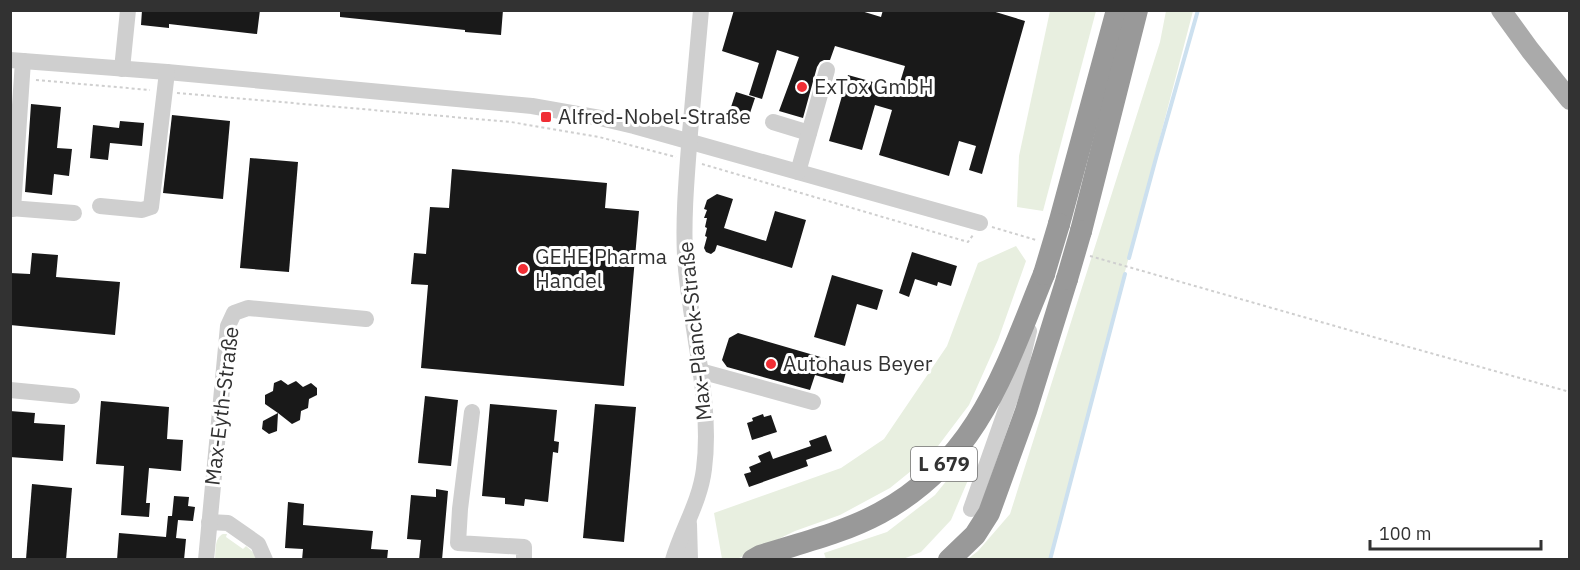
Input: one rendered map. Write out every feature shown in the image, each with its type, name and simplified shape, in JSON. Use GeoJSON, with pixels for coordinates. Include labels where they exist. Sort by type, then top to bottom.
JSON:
{"type":"FeatureCollection","features":[{"type":"Feature","properties":{"kind":"highway","name":"L 679"},"geometry":{"type":"LineString","coordinates":[[753,560],[854,525],[881,512],[910,494],[945,463],[969,434],[1005,368],[1043,274],[1059,224],[1117,10]]}},
{"type":"Feature","properties":{"kind":"highway","name":"L 679"},"geometry":{"type":"LineString","coordinates":[[949,560],[975,535],[989,513],[1029,401],[1081,231],[1137,10]]}},
{"type":"Feature","properties":{"kind":"main road"},"geometry":{"type":"LineString","coordinates":[[1503,11],[1569,100]]}},
{"type":"Feature","properties":{"kind":"street"},"geometry":{"type":"LineString","coordinates":[[122,69],[128,10]]}},
{"type":"Feature","properties":{"kind":"street","name":"Max-Planck-Straße"},"geometry":{"type":"LineString","coordinates":[[673,560],[679,538],[701,488],[705,457],[705,409],[685,257],[688,160],[701,10]]}},
{"type":"Feature","properties":{"kind":"street"},"geometry":{"type":"LineString","coordinates":[[74,213],[12,209],[21,79],[17,60],[532,106],[600,118],[690,141],[980,223]]}},
{"type":"Feature","properties":{"kind":"street"},"geometry":{"type":"LineString","coordinates":[[798,172],[827,70]]}},
{"type":"Feature","properties":{"kind":"street"},"geometry":{"type":"LineString","coordinates":[[100,206],[142,210],[151,207],[167,72]]}},
{"type":"Feature","properties":{"kind":"street"},"geometry":{"type":"LineString","coordinates":[[773,122],[809,134]]}},
{"type":"Feature","properties":{"kind":"street"},"geometry":{"type":"LineString","coordinates":[[971,509],[1019,373],[1043,274]]}},
{"type":"Feature","properties":{"kind":"street","name":"Max-Eyth-Straße"},"geometry":{"type":"LineString","coordinates":[[206,560],[228,326],[234,313],[248,309],[366,319]]}},
{"type":"Feature","properties":{"kind":"street"},"geometry":{"type":"LineString","coordinates":[[700,371],[813,402]]}},
{"type":"Feature","properties":{"kind":"street"},"geometry":{"type":"LineString","coordinates":[[10,390],[72,396]]}},
{"type":"Feature","properties":{"kind":"street"},"geometry":{"type":"LineString","coordinates":[[472,412],[458,543],[524,547],[524,560]]}},
{"type":"Feature","properties":{"kind":"street","name":"Max-Planck-Straße"},"geometry":{"type":"LineString","coordinates":[[689,519],[690,560]]}},
{"type":"Feature","properties":{"kind":"street"},"geometry":{"type":"LineString","coordinates":[[209,522],[228,523],[258,544],[265,560]]}},
{"type":"Feature","properties":{"kind":"path"},"geometry":{"type":"LineString","coordinates":[[21,79],[511,122],[599,137],[688,160],[968,242],[980,223],[1024,236]]}},
{"type":"Feature","properties":{"kind":"path"},"geometry":{"type":"LineString","coordinates":[[1096,257],[1569,392]]}},
{"type":"Feature","properties":{"kind":"green space"},"geometry":{"type":"Polygon","coordinates":[[[1050,11],[1096,11],[1043,211],[1017,207],[1019,156],[1050,11]]]}},
{"type":"Feature","properties":{"kind":"green space"},"geometry":{"type":"Polygon","coordinates":[[[1166,11],[1193,11],[1050,559],[968,559],[978,551],[1010,514],[1160,42],[1166,11]]]}},
{"type":"Feature","properties":{"kind":"green space"},"geometry":{"type":"Polygon","coordinates":[[[1016,246],[1026,261],[998,340],[969,405],[932,454],[890,488],[840,515],[795,531],[737,559],[722,559],[714,513],[841,468],[884,439],[947,346],[978,263],[1016,246]]]}},
{"type":"Feature","properties":{"kind":"green space"},"geometry":{"type":"Polygon","coordinates":[[[964,459],[974,466],[951,520],[921,552],[903,559],[826,559],[824,553],[887,532],[935,495],[964,459]]]}},
{"type":"Feature","properties":{"kind":"green space"},"geometry":{"type":"Polygon","coordinates":[[[223,534],[227,534],[226,537],[243,549],[246,546],[254,553],[257,560],[215,560],[217,542],[223,534]]]}},
{"type":"Feature","properties":{"kind":"building"},"geometry":{"type":"Polygon","coordinates":[[[142,10],[260,10],[257,34],[169,24],[169,28],[141,25],[142,10]]]}},
{"type":"Feature","properties":{"kind":"building"},"geometry":{"type":"Polygon","coordinates":[[[340,10],[503,10],[501,35],[340,17],[340,10]]]}},
{"type":"Feature","properties":{"kind":"building"},"geometry":{"type":"Polygon","coordinates":[[[734,10],[858,10],[881,17],[883,10],[989,10],[1025,21],[982,174],[969,170],[976,146],[959,141],[949,176],[879,155],[892,110],[875,105],[862,150],[829,141],[848,75],[898,89],[905,66],[835,46],[830,60],[820,62],[817,67],[803,118],[779,111],[799,57],[777,50],[762,99],[749,95],[759,63],[722,51],[734,10]]]}},
{"type":"Feature","properties":{"kind":"building"},"geometry":{"type":"Polygon","coordinates":[[[736,92],[755,98],[749,116],[730,110],[736,92]]]}},
{"type":"Feature","properties":{"kind":"building"},"geometry":{"type":"Polygon","coordinates":[[[31,104],[61,107],[57,148],[72,149],[69,176],[54,174],[52,195],[25,192],[31,104]]]}},
{"type":"Feature","properties":{"kind":"building"},"geometry":{"type":"Polygon","coordinates":[[[172,115],[230,121],[223,199],[163,193],[172,115]]]}},
{"type":"Feature","properties":{"kind":"building"},"geometry":{"type":"Polygon","coordinates":[[[120,121],[144,123],[142,146],[110,143],[108,160],[90,158],[93,125],[119,128],[120,121]]]}},
{"type":"Feature","properties":{"kind":"building"},"geometry":{"type":"Polygon","coordinates":[[[250,158],[298,162],[289,272],[240,268],[250,158]]]}},
{"type":"Feature","properties":{"kind":"building","name":"GEHE Pharma Handel"},"geometry":{"type":"Polygon","coordinates":[[[452,169],[607,183],[605,208],[639,211],[624,386],[421,368],[428,285],[411,284],[414,253],[426,254],[430,207],[449,208],[452,169]]]}},
{"type":"Feature","properties":{"kind":"building"},"geometry":{"type":"Polygon","coordinates":[[[717,194],[733,199],[724,228],[766,241],[775,211],[806,220],[792,268],[717,245],[711,254],[706,252],[704,248],[707,237],[705,227],[707,218],[704,218],[707,210],[704,209],[707,200],[717,194]]]}},
{"type":"Feature","properties":{"kind":"building"},"geometry":{"type":"Polygon","coordinates":[[[912,252],[957,266],[951,286],[938,282],[937,286],[915,279],[909,297],[899,293],[912,252]]]}},
{"type":"Feature","properties":{"kind":"building"},"geometry":{"type":"Polygon","coordinates":[[[32,253],[58,255],[56,277],[120,282],[115,335],[10,325],[10,273],[30,274],[32,253]]]}},
{"type":"Feature","properties":{"kind":"building"},"geometry":{"type":"Polygon","coordinates":[[[832,275],[883,290],[877,310],[857,304],[845,346],[814,337],[832,275]]]}},
{"type":"Feature","properties":{"kind":"building","name":"Autohaus Beyer"},"geometry":{"type":"Polygon","coordinates":[[[738,333],[848,365],[843,383],[815,375],[810,390],[727,367],[722,360],[729,338],[738,333]]]}},
{"type":"Feature","properties":{"kind":"building"},"geometry":{"type":"Polygon","coordinates":[[[281,380],[288,385],[296,381],[303,387],[311,383],[317,388],[317,395],[309,399],[308,408],[301,411],[300,420],[292,424],[265,404],[265,395],[273,391],[274,383],[281,380]]]}},
{"type":"Feature","properties":{"kind":"building"},"geometry":{"type":"Polygon","coordinates":[[[425,396],[458,400],[451,466],[418,463],[425,396]]]}},
{"type":"Feature","properties":{"kind":"building"},"geometry":{"type":"Polygon","coordinates":[[[101,401],[169,407],[167,439],[183,440],[181,471],[149,468],[146,503],[150,503],[149,517],[121,515],[124,466],[96,464],[101,401]]]}},
{"type":"Feature","properties":{"kind":"building"},"geometry":{"type":"Polygon","coordinates":[[[490,404],[557,410],[554,441],[559,442],[558,453],[553,452],[548,502],[525,499],[524,506],[505,504],[505,498],[482,496],[490,404]]]}},
{"type":"Feature","properties":{"kind":"building"},"geometry":{"type":"Polygon","coordinates":[[[595,404],[636,407],[624,542],[583,538],[595,404]]]}},
{"type":"Feature","properties":{"kind":"building"},"geometry":{"type":"Polygon","coordinates":[[[10,411],[35,413],[34,423],[65,425],[63,461],[10,457],[10,411]]]}},
{"type":"Feature","properties":{"kind":"building"},"geometry":{"type":"Polygon","coordinates":[[[278,413],[277,431],[269,434],[262,429],[263,421],[278,413]]]}},
{"type":"Feature","properties":{"kind":"building"},"geometry":{"type":"Polygon","coordinates":[[[763,414],[764,417],[771,415],[777,432],[752,440],[747,423],[753,421],[752,418],[763,414]]]}},
{"type":"Feature","properties":{"kind":"building"},"geometry":{"type":"Polygon","coordinates":[[[826,435],[832,451],[806,460],[808,466],[749,487],[744,474],[751,472],[749,467],[761,462],[758,456],[770,451],[773,459],[811,446],[809,441],[826,435]]]}},
{"type":"Feature","properties":{"kind":"building"},"geometry":{"type":"Polygon","coordinates":[[[32,484],[72,488],[66,560],[26,559],[32,484]]]}},
{"type":"Feature","properties":{"kind":"building"},"geometry":{"type":"Polygon","coordinates":[[[436,489],[448,491],[442,560],[419,560],[421,540],[407,539],[411,495],[436,497],[436,489]]]}},
{"type":"Feature","properties":{"kind":"building"},"geometry":{"type":"Polygon","coordinates":[[[174,496],[189,497],[188,506],[195,507],[193,521],[178,520],[176,538],[186,539],[184,560],[117,560],[119,533],[166,537],[168,516],[172,516],[174,496]]]}},
{"type":"Feature","properties":{"kind":"building"},"geometry":{"type":"Polygon","coordinates":[[[288,502],[304,504],[303,525],[373,531],[371,549],[388,550],[387,560],[302,560],[303,549],[285,548],[288,502]]]}},
{"type":"Feature","properties":{"kind":"waterway"},"geometry":{"type":"LineString","coordinates":[[1129,258],[1198,10]]}},
{"type":"Feature","properties":{"kind":"waterway"},"geometry":{"type":"LineString","coordinates":[[1050,560],[1125,274]]}},
{"type":"Feature","properties":{"kind":"place","name":"ExTox GmbH"},"geometry":{"type":"Point","coordinates":[802,87]}},
{"type":"Feature","properties":{"kind":"place","name":"Alfred-Nobel-Straße"},"geometry":{"type":"Point","coordinates":[546,117]}},
{"type":"Feature","properties":{"kind":"place","name":"GEHE Pharma Handel"},"geometry":{"type":"Point","coordinates":[523,269]}},
{"type":"Feature","properties":{"kind":"place","name":"Autohaus Beyer"},"geometry":{"type":"Point","coordinates":[771,364]}}]}
